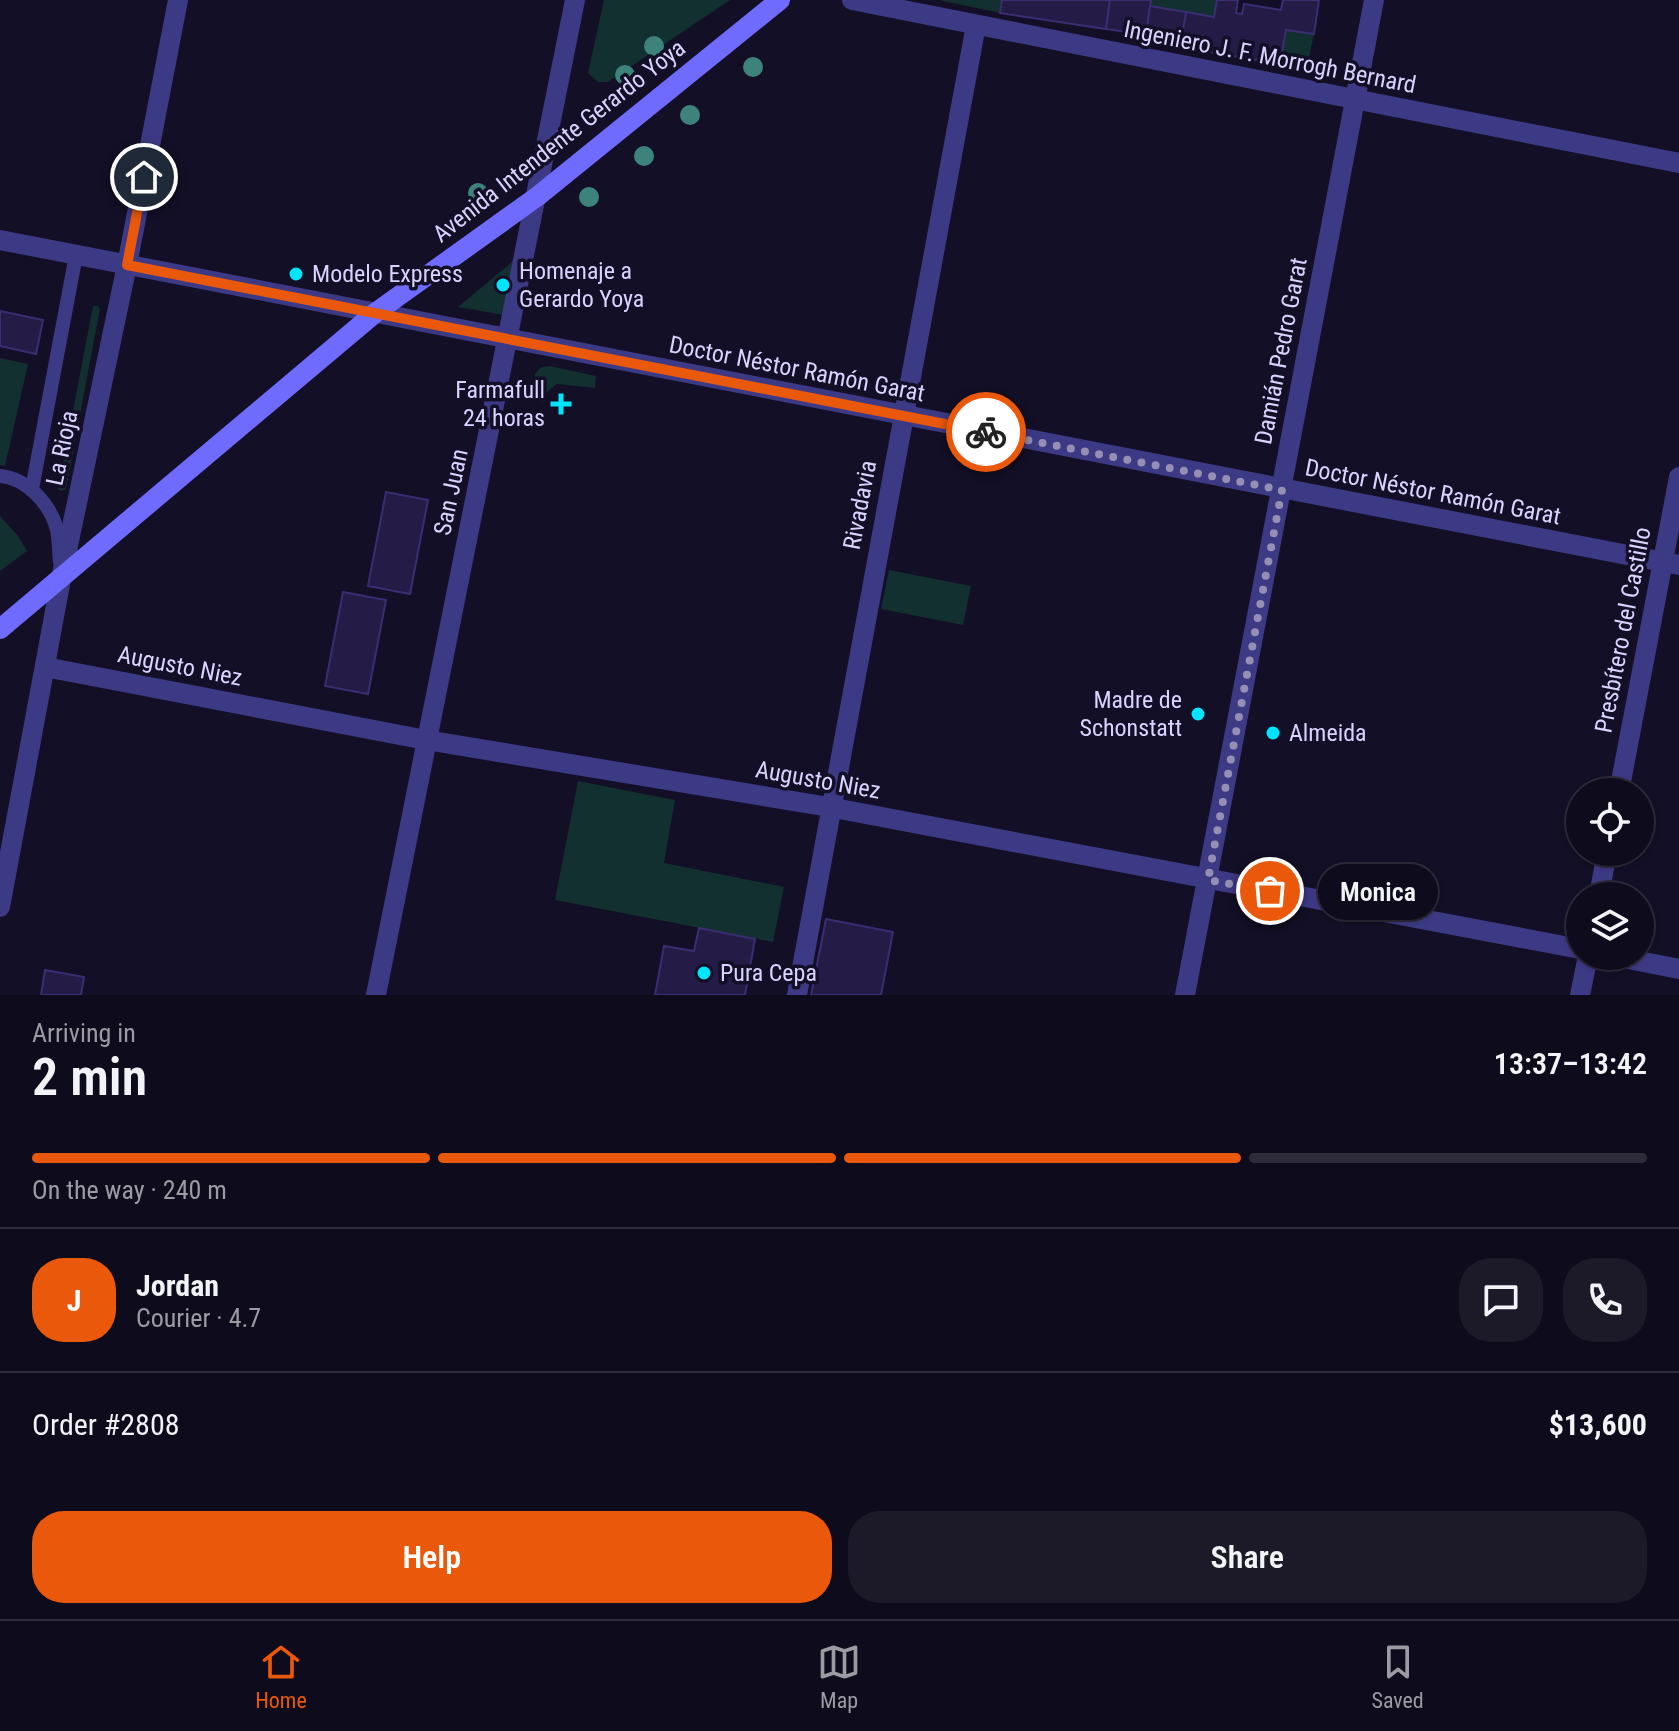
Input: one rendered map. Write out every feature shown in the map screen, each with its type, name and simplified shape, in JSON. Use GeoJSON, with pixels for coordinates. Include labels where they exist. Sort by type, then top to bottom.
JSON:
{"type":"FeatureCollection","features":[{"type":"Feature","properties":{"kind":"main road","name":"Avenida Intendente Gerardo Yoya"},"geometry":{"type":"LineString","coordinates":[[0,629],[375,313],[538,196],[780,0]]}},
{"type":"Feature","properties":{"kind":"street","name":"La Rioja"},"geometry":{"type":"LineString","coordinates":[[0,907],[61,579],[127,265],[178,0]]}},
{"type":"Feature","properties":{"kind":"street","name":"San Juan"},"geometry":{"type":"LineString","coordinates":[[376,995],[510,339],[575,0]]}},
{"type":"Feature","properties":{"kind":"street","name":"Ingeniero J. F. Morrogh Bernard"},"geometry":{"type":"LineString","coordinates":[[852,0],[1679,163]]}},
{"type":"Feature","properties":{"kind":"street","name":"Damián Pedro Garat"},"geometry":{"type":"LineString","coordinates":[[1185,995],[1374,0]]}},
{"type":"Feature","properties":{"kind":"street","name":"Rivadavia"},"geometry":{"type":"LineString","coordinates":[[797,995],[829,807],[976,25]]}},
{"type":"Feature","properties":{"kind":"street","name":"Doctor Néstor Ramón Garat"},"geometry":{"type":"LineString","coordinates":[[0,240],[1671,563]]}},
{"type":"Feature","properties":{"kind":"street","name":"Presbítero del Castillo"},"geometry":{"type":"LineString","coordinates":[[1622,778],[1671,563],[1679,477]]}},
{"type":"Feature","properties":{"kind":"street","name":"Augusto Niez"},"geometry":{"type":"LineString","coordinates":[[45,667],[426,740],[829,807],[1566,946]]}},
{"type":"Feature","properties":{"kind":"street"},"geometry":{"type":"LineString","coordinates":[[1654,964],[1679,969]]}},
{"type":"Feature","properties":{"kind":"street"},"geometry":{"type":"LineString","coordinates":[[1580,995],[1585,970]]}},
{"type":"Feature","properties":{"kind":"lane","name":"La Rioja"},"geometry":{"type":"LineString","coordinates":[[32,489],[76,255]]}},
{"type":"Feature","properties":{"kind":"lane"},"geometry":{"type":"LineString","coordinates":[[0,476],[32,489],[57,528],[61,579]]}},
{"type":"Feature","properties":{"kind":"green space"},"geometry":{"type":"Polygon","coordinates":[[[604,0],[730,0],[608,82],[598,82],[588,73],[604,0]]]}},
{"type":"Feature","properties":{"kind":"green space"},"geometry":{"type":"Polygon","coordinates":[[[939,0],[1002,0],[1000,13],[939,0]]]}},
{"type":"Feature","properties":{"kind":"green space"},"geometry":{"type":"Polygon","coordinates":[[[1151,0],[1217,0],[1214,17],[1150,6],[1151,0]]]}},
{"type":"Feature","properties":{"kind":"green space"},"geometry":{"type":"Polygon","coordinates":[[[1286,30],[1314,34],[1309,57],[1298,64],[1280,64],[1286,30]]]}},
{"type":"Feature","properties":{"kind":"green space"},"geometry":{"type":"Polygon","coordinates":[[[524,252],[510,316],[458,307],[524,252]]]}},
{"type":"Feature","properties":{"kind":"green space"},"geometry":{"type":"Polygon","coordinates":[[[93,306],[100,309],[66,489],[61,491],[58,489],[93,306]]]}},
{"type":"Feature","properties":{"kind":"green space"},"geometry":{"type":"Polygon","coordinates":[[[0,358],[28,364],[5,466],[0,465],[0,358]]]}},
{"type":"Feature","properties":{"kind":"green space"},"geometry":{"type":"Polygon","coordinates":[[[550,366],[596,376],[595,388],[557,384],[548,391],[544,402],[529,400],[535,374],[541,367],[550,366]]]}},
{"type":"Feature","properties":{"kind":"green space"},"geometry":{"type":"Polygon","coordinates":[[[0,516],[27,551],[0,571],[0,516]]]}},
{"type":"Feature","properties":{"kind":"green space"},"geometry":{"type":"Polygon","coordinates":[[[889,570],[971,586],[963,625],[881,609],[889,570]]]}},
{"type":"Feature","properties":{"kind":"green space"},"geometry":{"type":"Polygon","coordinates":[[[578,781],[675,800],[664,863],[784,887],[773,942],[555,900],[578,781]]]}},
{"type":"Feature","properties":{"kind":"building"},"geometry":{"type":"Polygon","coordinates":[[[1002,0],[1110,0],[1106,29],[1000,13],[1002,0]]]}},
{"type":"Feature","properties":{"kind":"building"},"geometry":{"type":"Polygon","coordinates":[[[1110,0],[1151,0],[1146,35],[1106,29],[1110,0]]]}},
{"type":"Feature","properties":{"kind":"building"},"geometry":{"type":"Polygon","coordinates":[[[1217,0],[1238,0],[1236,13],[1242,14],[1244,4],[1281,10],[1283,0],[1319,0],[1314,34],[1286,30],[1280,64],[1180,47],[1186,12],[1214,17],[1217,0]]]}},
{"type":"Feature","properties":{"kind":"building"},"geometry":{"type":"Polygon","coordinates":[[[1150,6],[1186,12],[1180,47],[1145,41],[1150,6]]]}},
{"type":"Feature","properties":{"kind":"building"},"geometry":{"type":"Polygon","coordinates":[[[0,311],[43,320],[36,354],[0,346],[0,311]]]}},
{"type":"Feature","properties":{"kind":"building"},"geometry":{"type":"Polygon","coordinates":[[[386,492],[428,500],[410,594],[368,586],[386,492]]]}},
{"type":"Feature","properties":{"kind":"building"},"geometry":{"type":"Polygon","coordinates":[[[343,592],[386,600],[368,694],[325,686],[343,592]]]}},
{"type":"Feature","properties":{"kind":"building"},"geometry":{"type":"Polygon","coordinates":[[[826,919],[893,932],[881,995],[811,995],[826,919]]]}},
{"type":"Feature","properties":{"kind":"building","name":"Pura Cepa"},"geometry":{"type":"Polygon","coordinates":[[[699,928],[755,939],[745,995],[655,995],[664,946],[694,951],[699,928]]]}},
{"type":"Feature","properties":{"kind":"building"},"geometry":{"type":"Polygon","coordinates":[[[45,970],[84,977],[81,995],[41,995],[45,970]]]}},
{"type":"Feature","properties":{"kind":"way so far"},"geometry":{"type":"LineString","coordinates":[[986,432],[1282,490],[1208,880],[1270,891]]}},
{"type":"Feature","properties":{"kind":"place","name":"Modelo Express"},"geometry":{"type":"Point","coordinates":[296,274]}},
{"type":"Feature","properties":{"kind":"place","name":"Homenaje a Gerardo Yoya"},"geometry":{"type":"Point","coordinates":[503,285]}},
{"type":"Feature","properties":{"kind":"place","name":"Farmafull 24 horas"},"geometry":{"type":"Point","coordinates":[561,404]}},
{"type":"Feature","properties":{"kind":"place","name":"Madre de Schonstatt"},"geometry":{"type":"Point","coordinates":[1198,714]}},
{"type":"Feature","properties":{"kind":"place","name":"Almeida"},"geometry":{"type":"Point","coordinates":[1273,733]}},
{"type":"Feature","properties":{"kind":"place","name":"Monica"},"geometry":{"type":"Point","coordinates":[1270,891]}},
{"type":"Feature","properties":{"kind":"place","name":"Pura Cepa"},"geometry":{"type":"Point","coordinates":[704,973]}},
{"type":"Feature","properties":{"kind":"route"},"geometry":{"type":"LineString","coordinates":[[144,177],[127,265],[986,432]]}}]}
